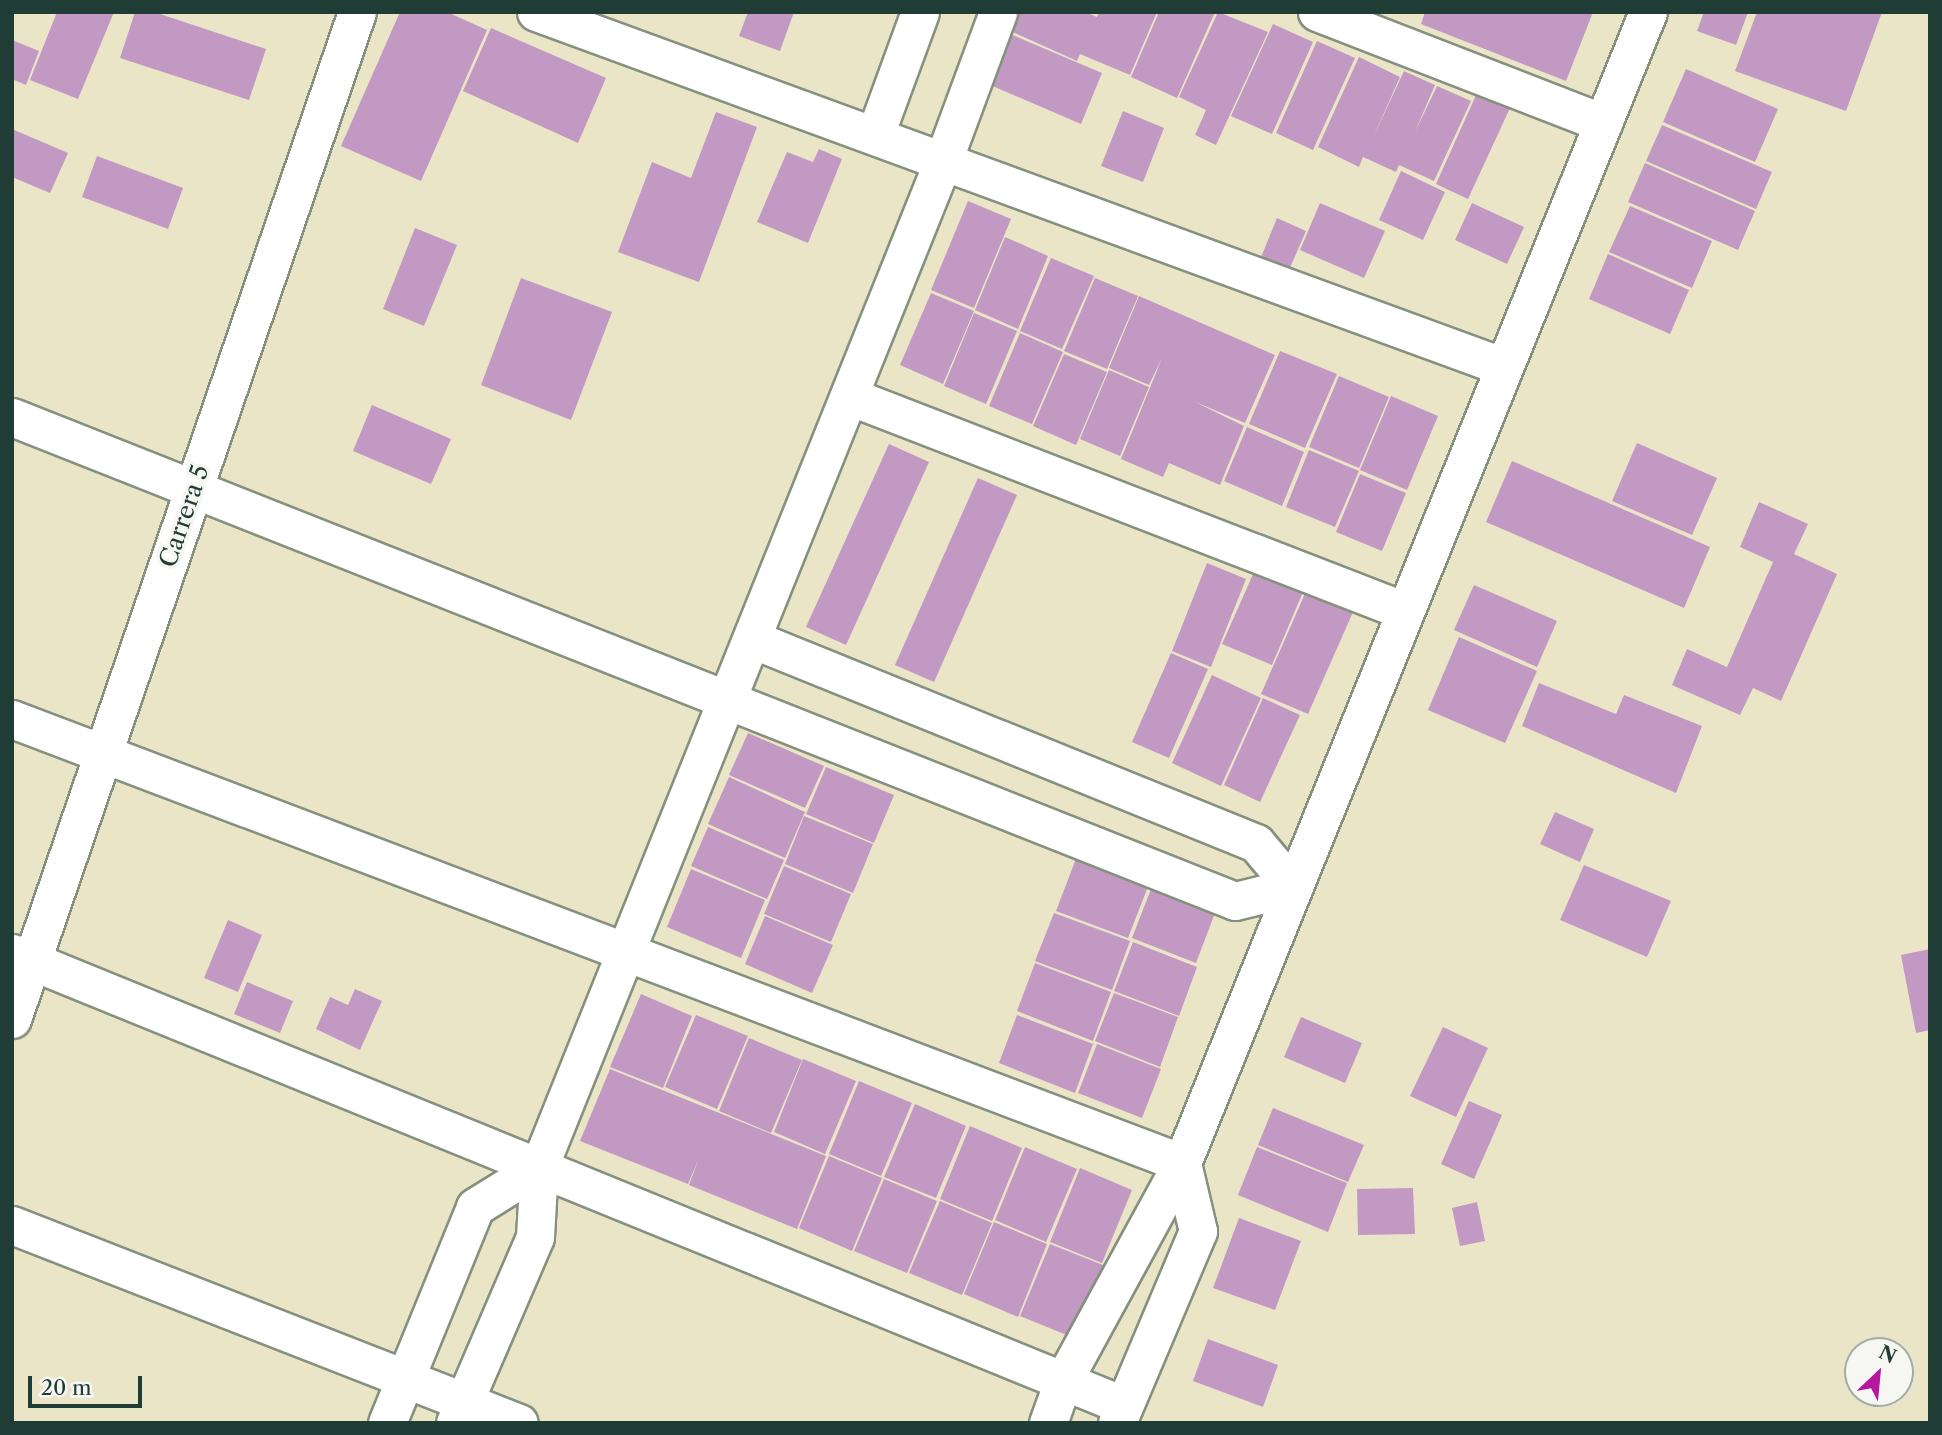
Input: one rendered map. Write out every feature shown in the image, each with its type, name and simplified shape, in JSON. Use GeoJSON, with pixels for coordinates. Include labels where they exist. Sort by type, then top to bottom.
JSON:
{"type":"FeatureCollection","features":[{"type":"Feature","properties":{"kind":"street","name":"Carrera 5"},"geometry":{"type":"LineString","coordinates":[[12,1019],[22,957],[103,752],[357,12]]}},
{"type":"Feature","properties":{"kind":"street"},"geometry":{"type":"LineString","coordinates":[[536,12],[1504,366]]}},
{"type":"Feature","properties":{"kind":"street"},"geometry":{"type":"LineString","coordinates":[[874,135],[920,12]]}},
{"type":"Feature","properties":{"kind":"street"},"geometry":{"type":"LineString","coordinates":[[459,1412],[536,1237],[539,1167],[943,161],[998,12]]}},
{"type":"Feature","properties":{"kind":"street"},"geometry":{"type":"LineString","coordinates":[[1317,12],[1603,123]]}},
{"type":"Feature","properties":{"kind":"street"},"geometry":{"type":"LineString","coordinates":[[1048,1423],[1063,1381],[1182,1163],[1648,12]]}},
{"type":"Feature","properties":{"kind":"street"},"geometry":{"type":"LineString","coordinates":[[849,396],[1405,611]]}},
{"type":"Feature","properties":{"kind":"street"},"geometry":{"type":"LineString","coordinates":[[12,417],[1235,901],[1293,887]]}},
{"type":"Feature","properties":{"kind":"street"},"geometry":{"type":"LineString","coordinates":[[752,639],[1256,843],[1293,887]]}},
{"type":"Feature","properties":{"kind":"street"},"geometry":{"type":"LineString","coordinates":[[12,719],[1182,1163]]}},
{"type":"Feature","properties":{"kind":"street"},"geometry":{"type":"LineString","coordinates":[[22,957],[1063,1381],[1120,1414],[1198,1231],[1182,1163]]}},
{"type":"Feature","properties":{"kind":"street"},"geometry":{"type":"LineString","coordinates":[[387,1423],[475,1208],[539,1167]]}},
{"type":"Feature","properties":{"kind":"street"},"geometry":{"type":"LineString","coordinates":[[12,1225],[405,1378],[459,1412],[519,1423]]}},
{"type":"Feature","properties":{"kind":"building"},"geometry":{"type":"Polygon","coordinates":[[[57,12],[114,12],[78,99],[30,80],[57,12]]]}},
{"type":"Feature","properties":{"kind":"building"},"geometry":{"type":"Polygon","coordinates":[[[135,12],[154,12],[266,49],[249,100],[120,58],[135,12]]]}},
{"type":"Feature","properties":{"kind":"building"},"geometry":{"type":"Polygon","coordinates":[[[400,12],[447,12],[487,30],[421,181],[341,146],[400,12]]]}},
{"type":"Feature","properties":{"kind":"building"},"geometry":{"type":"Polygon","coordinates":[[[748,12],[794,12],[780,51],[739,36],[748,12]]]}},
{"type":"Feature","properties":{"kind":"building"},"geometry":{"type":"Polygon","coordinates":[[[1014,12],[1085,12],[1097,17],[1099,12],[1157,12],[1130,75],[1080,54],[1077,61],[1006,29],[1014,12]]]}},
{"type":"Feature","properties":{"kind":"building"},"geometry":{"type":"Polygon","coordinates":[[[1159,12],[1215,12],[1177,98],[1131,77],[1159,12]]]}},
{"type":"Feature","properties":{"kind":"building"},"geometry":{"type":"Polygon","coordinates":[[[1218,12],[1268,32],[1216,145],[1195,135],[1206,110],[1179,97],[1218,12]]]}},
{"type":"Feature","properties":{"kind":"building"},"geometry":{"type":"Polygon","coordinates":[[[1425,12],[1593,12],[1566,81],[1421,24],[1425,12]]]}},
{"type":"Feature","properties":{"kind":"building"},"geometry":{"type":"Polygon","coordinates":[[[1704,12],[1748,12],[1736,45],[1697,31],[1704,12]]]}},
{"type":"Feature","properties":{"kind":"building"},"geometry":{"type":"Polygon","coordinates":[[[1757,12],[1882,12],[1846,111],[1735,71],[1757,12]]]}},
{"type":"Feature","properties":{"kind":"building"},"geometry":{"type":"Polygon","coordinates":[[[1273,24],[1313,42],[1272,134],[1231,116],[1273,24]]]}},
{"type":"Feature","properties":{"kind":"building"},"geometry":{"type":"Polygon","coordinates":[[[491,28],[606,78],[578,143],[463,91],[491,28]]]}},
{"type":"Feature","properties":{"kind":"building"},"geometry":{"type":"Polygon","coordinates":[[[1003,31],[1102,73],[1081,124],[981,81],[1003,31]]]}},
{"type":"Feature","properties":{"kind":"building"},"geometry":{"type":"Polygon","coordinates":[[[12,40],[39,51],[26,85],[12,79],[12,40]]]}},
{"type":"Feature","properties":{"kind":"building"},"geometry":{"type":"Polygon","coordinates":[[[1317,41],[1355,58],[1313,150],[1276,133],[1317,41]]]}},
{"type":"Feature","properties":{"kind":"building"},"geometry":{"type":"Polygon","coordinates":[[[1359,57],[1400,77],[1372,140],[1404,71],[1435,85],[1415,132],[1437,86],[1471,101],[1434,181],[1399,165],[1396,172],[1363,157],[1359,167],[1318,147],[1359,57]]]}},
{"type":"Feature","properties":{"kind":"building"},"geometry":{"type":"Polygon","coordinates":[[[1686,69],[1778,109],[1755,162],[1663,122],[1686,69]]]}},
{"type":"Feature","properties":{"kind":"building"},"geometry":{"type":"Polygon","coordinates":[[[1477,93],[1510,108],[1468,199],[1436,184],[1477,93]]]}},
{"type":"Feature","properties":{"kind":"building"},"geometry":{"type":"Polygon","coordinates":[[[1123,111],[1164,128],[1143,182],[1101,166],[1123,111]]]}},
{"type":"Feature","properties":{"kind":"building"},"geometry":{"type":"Polygon","coordinates":[[[716,112],[757,127],[699,282],[618,252],[652,162],[691,178],[716,112]]]}},
{"type":"Feature","properties":{"kind":"building"},"geometry":{"type":"Polygon","coordinates":[[[1662,125],[1772,172],[1756,209],[1646,161],[1662,125]]]}},
{"type":"Feature","properties":{"kind":"building"},"geometry":{"type":"Polygon","coordinates":[[[12,129],[68,153],[50,193],[12,177],[12,129]]]}},
{"type":"Feature","properties":{"kind":"building"},"geometry":{"type":"Polygon","coordinates":[[[819,149],[842,159],[808,243],[757,222],[787,152],[813,162],[819,149]]]}},
{"type":"Feature","properties":{"kind":"building"},"geometry":{"type":"Polygon","coordinates":[[[97,156],[183,188],[168,229],[82,197],[97,156]]]}},
{"type":"Feature","properties":{"kind":"building"},"geometry":{"type":"Polygon","coordinates":[[[1645,163],[1755,211],[1738,250],[1628,202],[1645,163]]]}},
{"type":"Feature","properties":{"kind":"building"},"geometry":{"type":"Polygon","coordinates":[[[1401,171],[1445,192],[1423,240],[1379,220],[1401,171]]]}},
{"type":"Feature","properties":{"kind":"building"},"geometry":{"type":"Polygon","coordinates":[[[968,201],[1011,219],[974,308],[931,290],[968,201]]]}},
{"type":"Feature","properties":{"kind":"building"},"geometry":{"type":"Polygon","coordinates":[[[1320,203],[1385,231],[1364,278],[1300,250],[1320,203]]]}},
{"type":"Feature","properties":{"kind":"building"},"geometry":{"type":"Polygon","coordinates":[[[1472,203],[1524,227],[1507,264],[1455,240],[1472,203]]]}},
{"type":"Feature","properties":{"kind":"building"},"geometry":{"type":"Polygon","coordinates":[[[1630,206],[1712,241],[1692,288],[1609,252],[1630,206]]]}},
{"type":"Feature","properties":{"kind":"building"},"geometry":{"type":"Polygon","coordinates":[[[1277,218],[1306,231],[1285,279],[1257,267],[1277,218]]]}},
{"type":"Feature","properties":{"kind":"building"},"geometry":{"type":"Polygon","coordinates":[[[415,228],[457,245],[424,326],[383,309],[415,228]]]}},
{"type":"Feature","properties":{"kind":"building"},"geometry":{"type":"Polygon","coordinates":[[[1005,237],[1048,256],[1018,329],[975,310],[1005,237]]]}},
{"type":"Feature","properties":{"kind":"building"},"geometry":{"type":"Polygon","coordinates":[[[1608,254],[1689,290],[1670,334],[1589,299],[1608,254]]]}},
{"type":"Feature","properties":{"kind":"building"},"geometry":{"type":"Polygon","coordinates":[[[1051,258],[1094,276],[1062,349],[1020,331],[1051,258]]]}},
{"type":"Feature","properties":{"kind":"building"},"geometry":{"type":"Polygon","coordinates":[[[521,278],[612,312],[571,420],[481,385],[521,278]]]}},
{"type":"Feature","properties":{"kind":"building"},"geometry":{"type":"Polygon","coordinates":[[[1095,278],[1138,296],[1107,369],[1064,351],[1095,278]]]}},
{"type":"Feature","properties":{"kind":"building"},"geometry":{"type":"Polygon","coordinates":[[[931,293],[974,311],[943,384],[900,365],[931,293]]]}},
{"type":"Feature","properties":{"kind":"building"},"geometry":{"type":"Polygon","coordinates":[[[1139,296],[1275,355],[1245,423],[1193,401],[1244,426],[1220,485],[1169,463],[1163,477],[1121,459],[1162,358],[1149,385],[1109,368],[1139,296]]]}},
{"type":"Feature","properties":{"kind":"building"},"geometry":{"type":"Polygon","coordinates":[[[974,313],[1017,331],[986,404],[944,386],[974,313]]]}},
{"type":"Feature","properties":{"kind":"building"},"geometry":{"type":"Polygon","coordinates":[[[1020,333],[1063,352],[1032,424],[989,406],[1020,333]]]}},
{"type":"Feature","properties":{"kind":"building"},"geometry":{"type":"Polygon","coordinates":[[[1280,351],[1337,374],[1305,448],[1249,424],[1280,351]]]}},
{"type":"Feature","properties":{"kind":"building"},"geometry":{"type":"Polygon","coordinates":[[[1064,354],[1107,372],[1076,445],[1033,426],[1064,354]]]}},
{"type":"Feature","properties":{"kind":"building"},"geometry":{"type":"Polygon","coordinates":[[[1109,370],[1149,387],[1120,456],[1080,439],[1109,370]]]}},
{"type":"Feature","properties":{"kind":"building"},"geometry":{"type":"Polygon","coordinates":[[[1339,376],[1389,397],[1359,468],[1309,447],[1339,376]]]}},
{"type":"Feature","properties":{"kind":"building"},"geometry":{"type":"Polygon","coordinates":[[[1391,396],[1438,416],[1407,490],[1360,470],[1391,396]]]}},
{"type":"Feature","properties":{"kind":"building"},"geometry":{"type":"Polygon","coordinates":[[[372,405],[451,439],[431,484],[353,451],[372,405]]]}},
{"type":"Feature","properties":{"kind":"building"},"geometry":{"type":"Polygon","coordinates":[[[1247,427],[1304,452],[1282,506],[1224,481],[1247,427]]]}},
{"type":"Feature","properties":{"kind":"building"},"geometry":{"type":"Polygon","coordinates":[[[1637,443],[1717,478],[1692,535],[1612,501],[1637,443]]]}},
{"type":"Feature","properties":{"kind":"building"},"geometry":{"type":"Polygon","coordinates":[[[889,444],[929,462],[846,645],[806,627],[889,444]]]}},
{"type":"Feature","properties":{"kind":"building"},"geometry":{"type":"Polygon","coordinates":[[[1309,450],[1359,471],[1335,527],[1286,507],[1309,450]]]}},
{"type":"Feature","properties":{"kind":"building"},"geometry":{"type":"Polygon","coordinates":[[[1512,461],[1710,547],[1684,608],[1486,522],[1512,461]]]}},
{"type":"Feature","properties":{"kind":"building"},"geometry":{"type":"Polygon","coordinates":[[[1360,474],[1406,493],[1382,551],[1336,532],[1360,474]]]}},
{"type":"Feature","properties":{"kind":"building"},"geometry":{"type":"Polygon","coordinates":[[[978,478],[1017,495],[934,682],[895,665],[978,478]]]}},
{"type":"Feature","properties":{"kind":"building"},"geometry":{"type":"Polygon","coordinates":[[[1759,502],[1808,524],[1794,554],[1837,574],[1781,701],[1753,688],[1740,715],[1672,685],[1687,649],[1727,667],[1773,562],[1740,547],[1759,502]]]}},
{"type":"Feature","properties":{"kind":"building"},"geometry":{"type":"Polygon","coordinates":[[[1207,563],[1246,579],[1211,667],[1172,651],[1207,563]]]}},
{"type":"Feature","properties":{"kind":"building"},"geometry":{"type":"Polygon","coordinates":[[[1254,572],[1303,592],[1272,665],[1222,644],[1254,572]]]}},
{"type":"Feature","properties":{"kind":"building"},"geometry":{"type":"Polygon","coordinates":[[[1310,582],[1357,603],[1308,714],[1261,694],[1310,582]]]}},
{"type":"Feature","properties":{"kind":"building"},"geometry":{"type":"Polygon","coordinates":[[[1474,585],[1557,621],[1537,667],[1454,630],[1474,585]]]}},
{"type":"Feature","properties":{"kind":"building"},"geometry":{"type":"Polygon","coordinates":[[[1459,637],[1537,671],[1505,743],[1428,710],[1459,637]]]}},
{"type":"Feature","properties":{"kind":"building"},"geometry":{"type":"Polygon","coordinates":[[[1171,653],[1208,669],[1169,758],[1132,742],[1171,653]]]}},
{"type":"Feature","properties":{"kind":"building"},"geometry":{"type":"Polygon","coordinates":[[[1212,675],[1261,698],[1221,786],[1172,763],[1212,675]]]}},
{"type":"Feature","properties":{"kind":"building"},"geometry":{"type":"Polygon","coordinates":[[[1539,683],[1616,714],[1624,695],[1702,726],[1676,793],[1522,726],[1539,683]]]}},
{"type":"Feature","properties":{"kind":"building"},"geometry":{"type":"Polygon","coordinates":[[[1263,698],[1300,715],[1260,802],[1224,785],[1263,698]]]}},
{"type":"Feature","properties":{"kind":"building"},"geometry":{"type":"Polygon","coordinates":[[[748,733],[824,766],[805,808],[729,775],[748,733]]]}},
{"type":"Feature","properties":{"kind":"building"},"geometry":{"type":"Polygon","coordinates":[[[826,767],[894,795],[874,843],[806,814],[826,767]]]}},
{"type":"Feature","properties":{"kind":"building"},"geometry":{"type":"Polygon","coordinates":[[[729,777],[805,812],[785,858],[708,824],[729,777]]]}},
{"type":"Feature","properties":{"kind":"building"},"geometry":{"type":"Polygon","coordinates":[[[1555,812],[1594,829],[1580,862],[1540,844],[1555,812]]]}},
{"type":"Feature","properties":{"kind":"building"},"geometry":{"type":"Polygon","coordinates":[[[804,816],[873,844],[853,893],[785,864],[804,816]]]}},
{"type":"Feature","properties":{"kind":"building"},"geometry":{"type":"Polygon","coordinates":[[[708,827],[784,860],[767,899],[691,866],[708,827]]]}},
{"type":"Feature","properties":{"kind":"building"},"geometry":{"type":"Polygon","coordinates":[[[1077,856],[1149,884],[1128,938],[1056,911],[1077,856]]]}},
{"type":"Feature","properties":{"kind":"building"},"geometry":{"type":"Polygon","coordinates":[[[1584,865],[1671,901],[1647,957],[1560,920],[1584,865]]]}},
{"type":"Feature","properties":{"kind":"building"},"geometry":{"type":"Polygon","coordinates":[[[784,866],[851,894],[831,942],[764,914],[784,866]]]}},
{"type":"Feature","properties":{"kind":"building"},"geometry":{"type":"Polygon","coordinates":[[[691,869],[765,900],[741,958],[667,927],[691,869]]]}},
{"type":"Feature","properties":{"kind":"building"},"geometry":{"type":"Polygon","coordinates":[[[1151,889],[1215,913],[1196,963],[1132,938],[1151,889]]]}},
{"type":"Feature","properties":{"kind":"building"},"geometry":{"type":"Polygon","coordinates":[[[1054,913],[1130,941],[1112,990],[1035,961],[1054,913]]]}},
{"type":"Feature","properties":{"kind":"building"},"geometry":{"type":"Polygon","coordinates":[[[765,916],[833,945],[812,993],[745,964],[765,916]]]}},
{"type":"Feature","properties":{"kind":"building"},"geometry":{"type":"Polygon","coordinates":[[[228,920],[262,935],[238,992],[204,978],[228,920]]]}},
{"type":"Feature","properties":{"kind":"building"},"geometry":{"type":"Polygon","coordinates":[[[1133,942],[1197,967],[1179,1016],[1114,991],[1133,942]]]}},
{"type":"Feature","properties":{"kind":"building"},"geometry":{"type":"Polygon","coordinates":[[[1930,949],[1930,1030],[1916,1033],[1901,955],[1930,949]]]}},
{"type":"Feature","properties":{"kind":"building"},"geometry":{"type":"Polygon","coordinates":[[[1035,963],[1111,992],[1093,1041],[1017,1011],[1035,963]]]}},
{"type":"Feature","properties":{"kind":"building"},"geometry":{"type":"Polygon","coordinates":[[[247,982],[293,1001],[280,1033],[234,1014],[247,982]]]}},
{"type":"Feature","properties":{"kind":"building"},"geometry":{"type":"Polygon","coordinates":[[[355,989],[382,1001],[360,1050],[316,1029],[330,997],[348,1005],[355,989]]]}},
{"type":"Feature","properties":{"kind":"building"},"geometry":{"type":"Polygon","coordinates":[[[1114,993],[1178,1017],[1160,1067],[1095,1041],[1114,993]]]}},
{"type":"Feature","properties":{"kind":"building"},"geometry":{"type":"Polygon","coordinates":[[[641,994],[692,1016],[663,1088],[610,1067],[641,994]]]}},
{"type":"Feature","properties":{"kind":"building"},"geometry":{"type":"Polygon","coordinates":[[[696,1015],[748,1036],[717,1109],[665,1087],[696,1015]]]}},
{"type":"Feature","properties":{"kind":"building"},"geometry":{"type":"Polygon","coordinates":[[[1017,1015],[1093,1044],[1075,1093],[999,1063],[1017,1015]]]}},
{"type":"Feature","properties":{"kind":"building"},"geometry":{"type":"Polygon","coordinates":[[[1301,1017],[1362,1043],[1345,1083],[1284,1057],[1301,1017]]]}},
{"type":"Feature","properties":{"kind":"building"},"geometry":{"type":"Polygon","coordinates":[[[1443,1027],[1488,1048],[1456,1117],[1410,1096],[1443,1027]]]}},
{"type":"Feature","properties":{"kind":"building"},"geometry":{"type":"Polygon","coordinates":[[[749,1038],[802,1060],[771,1133],[719,1111],[749,1038]]]}},
{"type":"Feature","properties":{"kind":"building"},"geometry":{"type":"Polygon","coordinates":[[[1097,1044],[1161,1069],[1142,1118],[1078,1093],[1097,1044]]]}},
{"type":"Feature","properties":{"kind":"building"},"geometry":{"type":"Polygon","coordinates":[[[803,1059],[856,1081],[825,1154],[774,1132],[803,1059]]]}},
{"type":"Feature","properties":{"kind":"building"},"geometry":{"type":"Polygon","coordinates":[[[610,1069],[826,1156],[797,1229],[689,1185],[699,1158],[688,1184],[580,1141],[610,1069]]]}},
{"type":"Feature","properties":{"kind":"building"},"geometry":{"type":"Polygon","coordinates":[[[859,1081],[912,1103],[881,1176],[829,1154],[859,1081]]]}},
{"type":"Feature","properties":{"kind":"building"},"geometry":{"type":"Polygon","coordinates":[[[1469,1101],[1502,1115],[1474,1179],[1441,1164],[1469,1101]]]}},
{"type":"Feature","properties":{"kind":"building"},"geometry":{"type":"Polygon","coordinates":[[[915,1104],[966,1126],[936,1198],[884,1177],[915,1104]]]}},
{"type":"Feature","properties":{"kind":"building"},"geometry":{"type":"Polygon","coordinates":[[[1273,1108],[1364,1145],[1348,1182],[1258,1145],[1273,1108]]]}},
{"type":"Feature","properties":{"kind":"building"},"geometry":{"type":"Polygon","coordinates":[[[970,1126],[1022,1148],[992,1221],[940,1199],[970,1126]]]}},
{"type":"Feature","properties":{"kind":"building"},"geometry":{"type":"Polygon","coordinates":[[[1025,1147],[1077,1169],[1046,1242],[995,1220],[1025,1147]]]}},
{"type":"Feature","properties":{"kind":"building"},"geometry":{"type":"Polygon","coordinates":[[[1257,1147],[1347,1183],[1328,1232],[1238,1195],[1257,1147]]]}},
{"type":"Feature","properties":{"kind":"building"},"geometry":{"type":"Polygon","coordinates":[[[829,1156],[882,1178],[852,1251],[799,1228],[829,1156]]]}},
{"type":"Feature","properties":{"kind":"building"},"geometry":{"type":"Polygon","coordinates":[[[1080,1168],[1132,1190],[1102,1263],[1050,1242],[1080,1168]]]}},
{"type":"Feature","properties":{"kind":"building"},"geometry":{"type":"Polygon","coordinates":[[[884,1179],[937,1201],[907,1273],[854,1251],[884,1179]]]}},
{"type":"Feature","properties":{"kind":"building"},"geometry":{"type":"Polygon","coordinates":[[[1413,1188],[1415,1234],[1358,1235],[1357,1189],[1413,1188]]]}},
{"type":"Feature","properties":{"kind":"building"},"geometry":{"type":"Polygon","coordinates":[[[940,1201],[992,1223],[962,1295],[909,1273],[940,1201]]]}},
{"type":"Feature","properties":{"kind":"building"},"geometry":{"type":"Polygon","coordinates":[[[1477,1202],[1485,1241],[1460,1246],[1452,1208],[1477,1202]]]}},
{"type":"Feature","properties":{"kind":"building"},"geometry":{"type":"Polygon","coordinates":[[[1239,1218],[1301,1241],[1275,1310],[1213,1288],[1239,1218]]]}},
{"type":"Feature","properties":{"kind":"building"},"geometry":{"type":"Polygon","coordinates":[[[994,1222],[1047,1244],[1018,1317],[964,1294],[994,1222]]]}},
{"type":"Feature","properties":{"kind":"building"},"geometry":{"type":"Polygon","coordinates":[[[1050,1244],[1103,1265],[1074,1338],[1020,1316],[1050,1244]]]}},
{"type":"Feature","properties":{"kind":"building"},"geometry":{"type":"Polygon","coordinates":[[[1208,1339],[1278,1365],[1263,1407],[1193,1381],[1208,1339]]]}}]}
